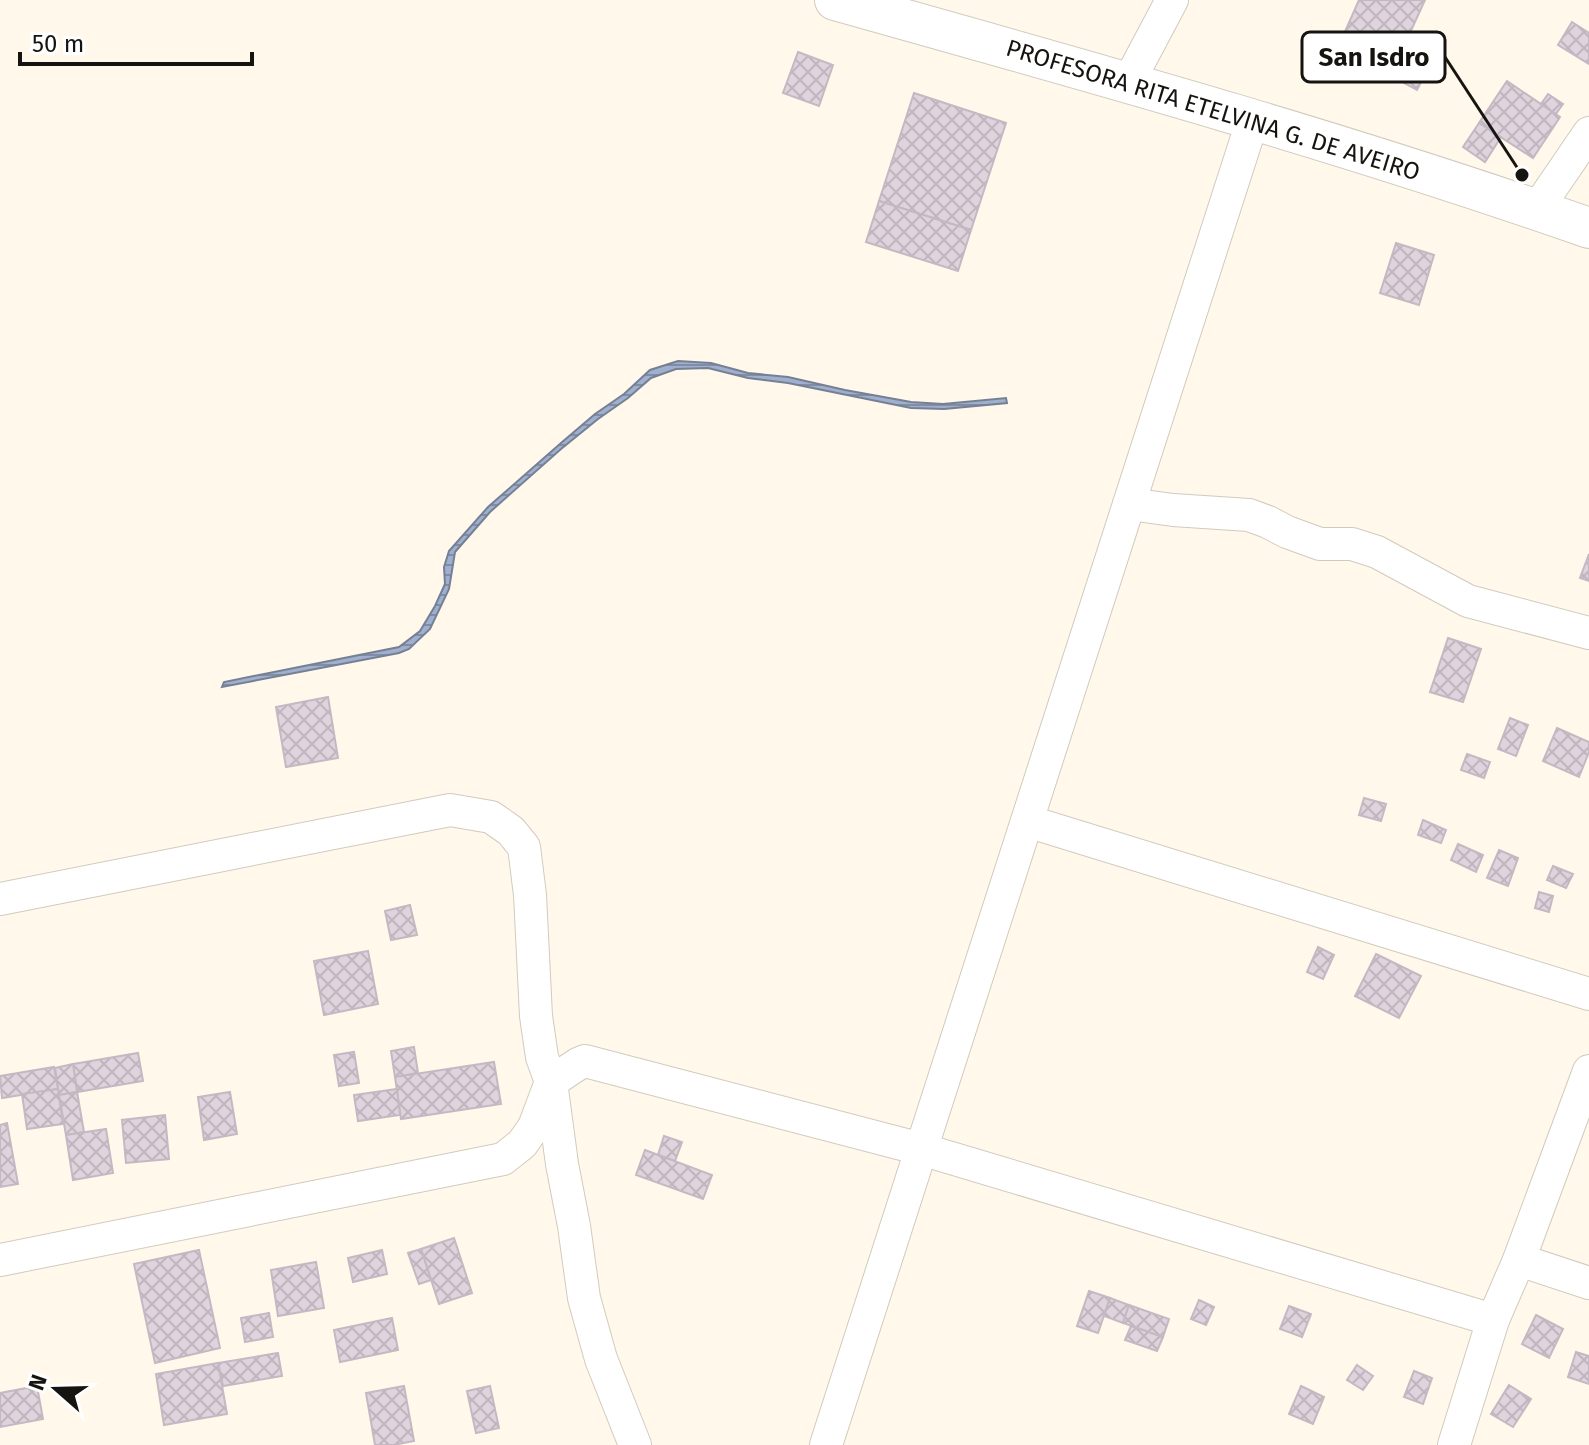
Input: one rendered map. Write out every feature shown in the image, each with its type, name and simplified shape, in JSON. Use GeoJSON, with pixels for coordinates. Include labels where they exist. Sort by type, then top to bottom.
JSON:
{"type":"FeatureCollection","features":[{"type":"Feature","properties":{"kind":"street","name":"PROFESORA RITA ETELVINA G. DE AVEIRO"},"geometry":{"type":"LineString","coordinates":[[835,0],[1253,119],[1589,228]]}},
{"type":"Feature","properties":{"kind":"street"},"geometry":{"type":"LineString","coordinates":[[1128,83],[1172,0]]}},
{"type":"Feature","properties":{"kind":"street"},"geometry":{"type":"LineString","coordinates":[[826,1445],[1253,119]]}},
{"type":"Feature","properties":{"kind":"street"},"geometry":{"type":"LineString","coordinates":[[1537,209],[1589,133]]}},
{"type":"Feature","properties":{"kind":"street"},"geometry":{"type":"LineString","coordinates":[[1129,504],[1249,515],[1320,544],[1352,544],[1377,552],[1468,601],[1589,633]]}},
{"type":"Feature","properties":{"kind":"street"},"geometry":{"type":"LineString","coordinates":[[0,899],[450,810],[491,817],[511,831],[524,847],[530,895],[536,1016],[542,1057],[551,1082],[584,1298],[601,1359],[635,1445]]}},
{"type":"Feature","properties":{"kind":"street"},"geometry":{"type":"LineString","coordinates":[[1027,821],[1589,994]]}},
{"type":"Feature","properties":{"kind":"street"},"geometry":{"type":"LineString","coordinates":[[0,1260],[503,1159],[522,1144],[534,1127],[551,1082],[585,1061],[921,1149],[1493,1320]]}},
{"type":"Feature","properties":{"kind":"street"},"geometry":{"type":"LineString","coordinates":[[1454,1445],[1493,1320],[1519,1260],[1589,1071]]}},
{"type":"Feature","properties":{"kind":"street"},"geometry":{"type":"LineString","coordinates":[[1519,1260],[1589,1283]]}},
{"type":"Feature","properties":{"kind":"water"},"geometry":{"type":"Polygon","coordinates":[[[678,361],[711,363],[748,373],[788,377],[911,402],[943,404],[1006,398],[1007,403],[944,409],[911,408],[708,368],[676,369],[651,378],[561,449],[490,512],[455,552],[449,589],[430,629],[409,649],[222,687],[224,682],[399,647],[420,631],[435,606],[445,584],[444,567],[449,551],[488,507],[650,370],[678,361]]]}},
{"type":"Feature","properties":{"kind":"building"},"geometry":{"type":"Polygon","coordinates":[[[1359,0],[1425,0],[1393,70],[1339,45],[1359,0]]]}},
{"type":"Feature","properties":{"kind":"building"},"geometry":{"type":"Polygon","coordinates":[[[1572,22],[1589,33],[1589,64],[1558,45],[1572,22]]]}},
{"type":"Feature","properties":{"kind":"building"},"geometry":{"type":"Polygon","coordinates":[[[1415,35],[1439,48],[1417,90],[1393,77],[1415,35]]]}},
{"type":"Feature","properties":{"kind":"building"},"geometry":{"type":"Polygon","coordinates":[[[798,52],[833,65],[819,106],[783,93],[798,52]]]}},
{"type":"Feature","properties":{"kind":"building"},"geometry":{"type":"Polygon","coordinates":[[[1507,81],[1560,117],[1533,158],[1479,123],[1507,81]]]}},
{"type":"Feature","properties":{"kind":"building"},"geometry":{"type":"Polygon","coordinates":[[[914,93],[1006,123],[971,230],[879,201],[914,93]]]}},
{"type":"Feature","properties":{"kind":"building"},"geometry":{"type":"Polygon","coordinates":[[[1548,94],[1563,104],[1556,114],[1541,104],[1548,94]]]}},
{"type":"Feature","properties":{"kind":"building"},"geometry":{"type":"Polygon","coordinates":[[[1479,123],[1501,137],[1485,162],[1463,147],[1479,123]]]}},
{"type":"Feature","properties":{"kind":"building"},"geometry":{"type":"Polygon","coordinates":[[[879,201],[971,230],[958,271],[866,242],[879,201]]]}},
{"type":"Feature","properties":{"kind":"building"},"geometry":{"type":"Polygon","coordinates":[[[1396,243],[1434,255],[1419,305],[1380,293],[1396,243]]]}},
{"type":"Feature","properties":{"kind":"building"},"geometry":{"type":"Polygon","coordinates":[[[1589,554],[1589,581],[1580,578],[1589,554]]]}},
{"type":"Feature","properties":{"kind":"building"},"geometry":{"type":"Polygon","coordinates":[[[1448,638],[1481,649],[1463,702],[1430,692],[1448,638]]]}},
{"type":"Feature","properties":{"kind":"building"},"geometry":{"type":"Polygon","coordinates":[[[328,697],[338,758],[286,767],[276,707],[328,697]]]}},
{"type":"Feature","properties":{"kind":"building"},"geometry":{"type":"Polygon","coordinates":[[[1510,718],[1528,725],[1516,756],[1498,749],[1510,718]]]}},
{"type":"Feature","properties":{"kind":"building"},"geometry":{"type":"Polygon","coordinates":[[[1557,728],[1589,742],[1589,752],[1579,777],[1543,761],[1557,728]]]}},
{"type":"Feature","properties":{"kind":"building"},"geometry":{"type":"Polygon","coordinates":[[[1467,754],[1490,762],[1484,778],[1461,770],[1467,754]]]}},
{"type":"Feature","properties":{"kind":"building"},"geometry":{"type":"Polygon","coordinates":[[[1364,798],[1386,804],[1381,821],[1359,815],[1364,798]]]}},
{"type":"Feature","properties":{"kind":"building"},"geometry":{"type":"Polygon","coordinates":[[[1423,820],[1446,830],[1441,843],[1418,835],[1423,820]]]}},
{"type":"Feature","properties":{"kind":"building"},"geometry":{"type":"Polygon","coordinates":[[[1458,844],[1483,855],[1476,872],[1451,860],[1458,844]]]}},
{"type":"Feature","properties":{"kind":"building"},"geometry":{"type":"Polygon","coordinates":[[[1499,850],[1518,858],[1508,886],[1487,878],[1499,850]]]}},
{"type":"Feature","properties":{"kind":"building"},"geometry":{"type":"Polygon","coordinates":[[[1553,866],[1573,874],[1566,888],[1547,880],[1553,866]]]}},
{"type":"Feature","properties":{"kind":"building"},"geometry":{"type":"Polygon","coordinates":[[[1539,892],[1553,896],[1549,912],[1535,908],[1539,892]]]}},
{"type":"Feature","properties":{"kind":"building"},"geometry":{"type":"Polygon","coordinates":[[[410,905],[417,935],[391,940],[385,911],[410,905]]]}},
{"type":"Feature","properties":{"kind":"building"},"geometry":{"type":"Polygon","coordinates":[[[1318,947],[1334,955],[1323,979],[1307,972],[1318,947]]]}},
{"type":"Feature","properties":{"kind":"building"},"geometry":{"type":"Polygon","coordinates":[[[368,951],[378,1004],[324,1015],[314,961],[368,951]]]}},
{"type":"Feature","properties":{"kind":"building"},"geometry":{"type":"Polygon","coordinates":[[[1376,954],[1421,976],[1399,1018],[1355,996],[1376,954]]]}},
{"type":"Feature","properties":{"kind":"building"},"geometry":{"type":"Polygon","coordinates":[[[414,1047],[418,1073],[395,1077],[391,1051],[414,1047]]]}},
{"type":"Feature","properties":{"kind":"building"},"geometry":{"type":"Polygon","coordinates":[[[354,1052],[359,1083],[339,1086],[334,1055],[354,1052]]]}},
{"type":"Feature","properties":{"kind":"building"},"geometry":{"type":"Polygon","coordinates":[[[138,1053],[143,1081],[77,1092],[73,1064],[138,1053]]]}},
{"type":"Feature","properties":{"kind":"building"},"geometry":{"type":"Polygon","coordinates":[[[494,1062],[501,1104],[401,1119],[395,1077],[494,1062]]]}},
{"type":"Feature","properties":{"kind":"building"},"geometry":{"type":"Polygon","coordinates":[[[73,1064],[77,1092],[59,1095],[55,1068],[73,1064]]]}},
{"type":"Feature","properties":{"kind":"building"},"geometry":{"type":"Polygon","coordinates":[[[54,1067],[58,1089],[2,1098],[0,1076],[54,1067]]]}},
{"type":"Feature","properties":{"kind":"building"},"geometry":{"type":"Polygon","coordinates":[[[58,1089],[63,1124],[27,1129],[22,1094],[58,1089]]]}},
{"type":"Feature","properties":{"kind":"building"},"geometry":{"type":"Polygon","coordinates":[[[397,1089],[400,1115],[358,1121],[354,1095],[397,1089]]]}},
{"type":"Feature","properties":{"kind":"building"},"geometry":{"type":"Polygon","coordinates":[[[77,1092],[84,1132],[66,1135],[59,1095],[77,1092]]]}},
{"type":"Feature","properties":{"kind":"building"},"geometry":{"type":"Polygon","coordinates":[[[230,1092],[237,1134],[204,1140],[198,1097],[230,1092]]]}},
{"type":"Feature","properties":{"kind":"building"},"geometry":{"type":"Polygon","coordinates":[[[165,1115],[169,1159],[126,1163],[122,1120],[165,1115]]]}},
{"type":"Feature","properties":{"kind":"building"},"geometry":{"type":"Polygon","coordinates":[[[7,1123],[18,1184],[0,1187],[0,1125],[7,1123]]]}},
{"type":"Feature","properties":{"kind":"building"},"geometry":{"type":"Polygon","coordinates":[[[106,1129],[113,1173],[73,1180],[66,1135],[106,1129]]]}},
{"type":"Feature","properties":{"kind":"building"},"geometry":{"type":"Polygon","coordinates":[[[664,1136],[682,1142],[675,1161],[658,1155],[664,1136]]]}},
{"type":"Feature","properties":{"kind":"building"},"geometry":{"type":"Polygon","coordinates":[[[645,1150],[712,1175],[703,1199],[636,1175],[645,1150]]]}},
{"type":"Feature","properties":{"kind":"building"},"geometry":{"type":"Polygon","coordinates":[[[454,1238],[472,1293],[439,1304],[421,1249],[454,1238]]]}},
{"type":"Feature","properties":{"kind":"building"},"geometry":{"type":"Polygon","coordinates":[[[421,1249],[431,1280],[419,1284],[408,1253],[421,1249]]]}},
{"type":"Feature","properties":{"kind":"building"},"geometry":{"type":"Polygon","coordinates":[[[199,1250],[220,1348],[155,1363],[134,1264],[199,1250]]]}},
{"type":"Feature","properties":{"kind":"building"},"geometry":{"type":"Polygon","coordinates":[[[382,1250],[387,1274],[353,1282],[348,1258],[382,1250]]]}},
{"type":"Feature","properties":{"kind":"building"},"geometry":{"type":"Polygon","coordinates":[[[316,1262],[324,1308],[278,1316],[271,1270],[316,1262]]]}},
{"type":"Feature","properties":{"kind":"building"},"geometry":{"type":"Polygon","coordinates":[[[1089,1291],[1110,1298],[1098,1333],[1077,1326],[1089,1291]]]}},
{"type":"Feature","properties":{"kind":"building"},"geometry":{"type":"Polygon","coordinates":[[[1110,1298],[1129,1305],[1123,1323],[1104,1316],[1110,1298]]]}},
{"type":"Feature","properties":{"kind":"building"},"geometry":{"type":"Polygon","coordinates":[[[1199,1300],[1214,1307],[1206,1325],[1191,1319],[1199,1300]]]}},
{"type":"Feature","properties":{"kind":"building"},"geometry":{"type":"Polygon","coordinates":[[[1129,1305],[1169,1319],[1163,1337],[1123,1323],[1129,1305]]]}},
{"type":"Feature","properties":{"kind":"building"},"geometry":{"type":"Polygon","coordinates":[[[1289,1306],[1311,1314],[1302,1337],[1280,1329],[1289,1306]]]}},
{"type":"Feature","properties":{"kind":"building"},"geometry":{"type":"Polygon","coordinates":[[[269,1313],[273,1337],[245,1342],[241,1318],[269,1313]]]}},
{"type":"Feature","properties":{"kind":"building"},"geometry":{"type":"Polygon","coordinates":[[[1536,1315],[1563,1329],[1549,1358],[1522,1344],[1536,1315]]]}},
{"type":"Feature","properties":{"kind":"building"},"geometry":{"type":"Polygon","coordinates":[[[392,1318],[398,1350],[340,1362],[334,1330],[392,1318]]]}},
{"type":"Feature","properties":{"kind":"building"},"geometry":{"type":"Polygon","coordinates":[[[1131,1326],[1163,1337],[1157,1351],[1125,1340],[1131,1326]]]}},
{"type":"Feature","properties":{"kind":"building"},"geometry":{"type":"Polygon","coordinates":[[[1576,1352],[1589,1356],[1589,1384],[1568,1377],[1576,1352]]]}},
{"type":"Feature","properties":{"kind":"building"},"geometry":{"type":"Polygon","coordinates":[[[278,1353],[282,1376],[223,1386],[218,1363],[278,1353]]]}},
{"type":"Feature","properties":{"kind":"building"},"geometry":{"type":"Polygon","coordinates":[[[218,1363],[227,1414],[164,1425],[156,1374],[218,1363]]]}},
{"type":"Feature","properties":{"kind":"building"},"geometry":{"type":"Polygon","coordinates":[[[1357,1365],[1373,1376],[1363,1390],[1347,1380],[1357,1365]]]}},
{"type":"Feature","properties":{"kind":"building"},"geometry":{"type":"Polygon","coordinates":[[[1414,1371],[1432,1378],[1423,1404],[1404,1397],[1414,1371]]]}},
{"type":"Feature","properties":{"kind":"building"},"geometry":{"type":"Polygon","coordinates":[[[1509,1385],[1531,1399],[1513,1427],[1491,1414],[1509,1385]]]}},
{"type":"Feature","properties":{"kind":"building"},"geometry":{"type":"Polygon","coordinates":[[[37,1386],[43,1419],[0,1427],[0,1393],[37,1386]]]}},
{"type":"Feature","properties":{"kind":"building"},"geometry":{"type":"Polygon","coordinates":[[[404,1386],[414,1441],[375,1445],[366,1393],[404,1386]]]}},
{"type":"Feature","properties":{"kind":"building"},"geometry":{"type":"Polygon","coordinates":[[[490,1386],[499,1428],[476,1433],[467,1391],[490,1386]]]}},
{"type":"Feature","properties":{"kind":"building"},"geometry":{"type":"Polygon","coordinates":[[[1301,1386],[1324,1397],[1313,1424],[1289,1414],[1301,1386]]]}},
{"type":"Feature","properties":{"kind":"place","name":"San Isdro"},"geometry":{"type":"Point","coordinates":[1522,175]}}]}
